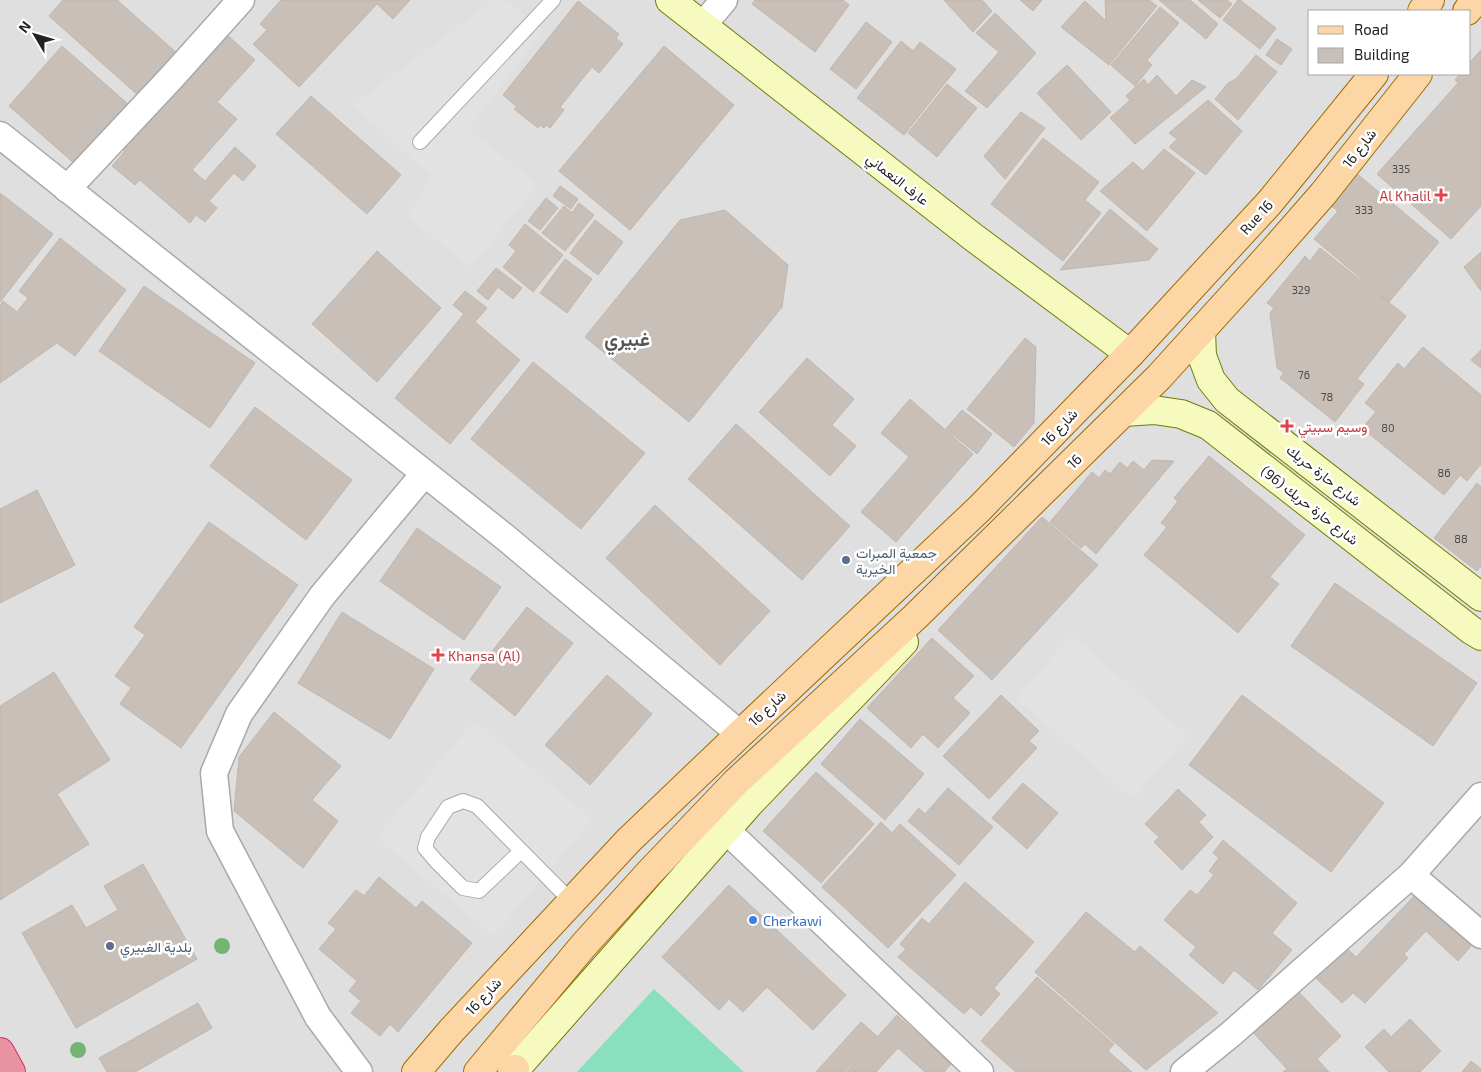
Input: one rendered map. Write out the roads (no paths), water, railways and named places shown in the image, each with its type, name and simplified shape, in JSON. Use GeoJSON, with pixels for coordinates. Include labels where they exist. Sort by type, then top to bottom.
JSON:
{"type":"FeatureCollection","features":[{"type":"Feature","properties":{"kind":"highway"},"geometry":{"type":"LineString","coordinates":[[0,1052],[12,1072]]}},
{"type":"Feature","properties":{"kind":"main road"},"geometry":{"type":"LineString","coordinates":[[1468,10],[1476,0]]}},
{"type":"Feature","properties":{"kind":"main road","name":"Rue 16"},"geometry":{"type":"LineString","coordinates":[[1130,354],[1270,202],[1373,75]]}},
{"type":"Feature","properties":{"kind":"main road","name":"شارع 16"},"geometry":{"type":"LineString","coordinates":[[1159,377],[1323,194],[1417,75]]}},
{"type":"Feature","properties":{"kind":"main road","name":"شارع 16"},"geometry":{"type":"LineString","coordinates":[[416,1072],[451,1031],[629,840],[979,509],[1130,354]]}},
{"type":"Feature","properties":{"kind":"main road","name":"16"},"geometry":{"type":"LineString","coordinates":[[478,1072],[583,946],[729,789],[915,617],[1159,377]]}},
{"type":"Feature","properties":{"kind":"main road"},"geometry":{"type":"LineString","coordinates":[[442,1072],[442,1054],[451,1031]]}},
{"type":"Feature","properties":{"kind":"street"},"geometry":{"type":"LineString","coordinates":[[67,189],[241,0]]}},
{"type":"Feature","properties":{"kind":"street","name":"عارف النعماني"},"geometry":{"type":"LineString","coordinates":[[670,0],[973,237],[1130,354]]}},
{"type":"Feature","properties":{"kind":"street"},"geometry":{"type":"LineString","coordinates":[[702,26],[724,0]]}},
{"type":"Feature","properties":{"kind":"street"},"geometry":{"type":"LineString","coordinates":[[0,135],[506,538],[740,734]]}},
{"type":"Feature","properties":{"kind":"street","name":"شارع حارة حريك"},"geometry":{"type":"LineString","coordinates":[[1202,331],[1202,356],[1211,380],[1227,400],[1481,597]]}},
{"type":"Feature","properties":{"kind":"street","name":"شارع حارة حريك (96)"},"geometry":{"type":"LineString","coordinates":[[1124,412],[1154,410],[1172,412],[1182,414],[1208,425],[1481,636]]}},
{"type":"Feature","properties":{"kind":"street"},"geometry":{"type":"LineString","coordinates":[[359,1072],[318,1016],[220,831],[214,773],[239,714],[322,596],[424,474]]}},
{"type":"Feature","properties":{"kind":"street"},"geometry":{"type":"LineString","coordinates":[[1340,528],[1361,503]]}},
{"type":"Feature","properties":{"kind":"street"},"geometry":{"type":"LineString","coordinates":[[513,1071],[749,804],[884,664],[989,544]]}},
{"type":"Feature","properties":{"kind":"street"},"geometry":{"type":"LineString","coordinates":[[1195,1069],[1411,875],[1481,796]]}},
{"type":"Feature","properties":{"kind":"street"},"geometry":{"type":"LineString","coordinates":[[726,830],[980,1072]]}},
{"type":"Feature","properties":{"kind":"street"},"geometry":{"type":"LineString","coordinates":[[1411,875],[1481,936]]}},
{"type":"Feature","properties":{"kind":"lane"},"geometry":{"type":"LineString","coordinates":[[420,142],[553,0]]}},
{"type":"Feature","properties":{"kind":"lane"},"geometry":{"type":"LineString","coordinates":[[521,851],[479,890],[463,888],[425,848],[428,837],[448,807],[463,800],[477,806],[571,901]]}},
{"type":"Feature","properties":{"kind":"place","name":"Al Khalil"},"geometry":{"type":"Point","coordinates":[1441,195]}},
{"type":"Feature","properties":{"kind":"place","name":"وسيم سبيتي"},"geometry":{"type":"Point","coordinates":[1287,426]}},
{"type":"Feature","properties":{"kind":"place","name":"جمعية المبرات الخيرية"},"geometry":{"type":"Point","coordinates":[846,560]}},
{"type":"Feature","properties":{"kind":"place","name":"Khansa (Al)"},"geometry":{"type":"Point","coordinates":[438,655]}},
{"type":"Feature","properties":{"kind":"place","name":"Cherkawi"},"geometry":{"type":"Point","coordinates":[753,920]}},
{"type":"Feature","properties":{"kind":"place","name":"بلدية الغبيري"},"geometry":{"type":"Point","coordinates":[110,946]}},
{"type":"Feature","properties":{"kind":"district","name":"غبيري"},"geometry":{"type":"Point","coordinates":[627,338]}}]}
